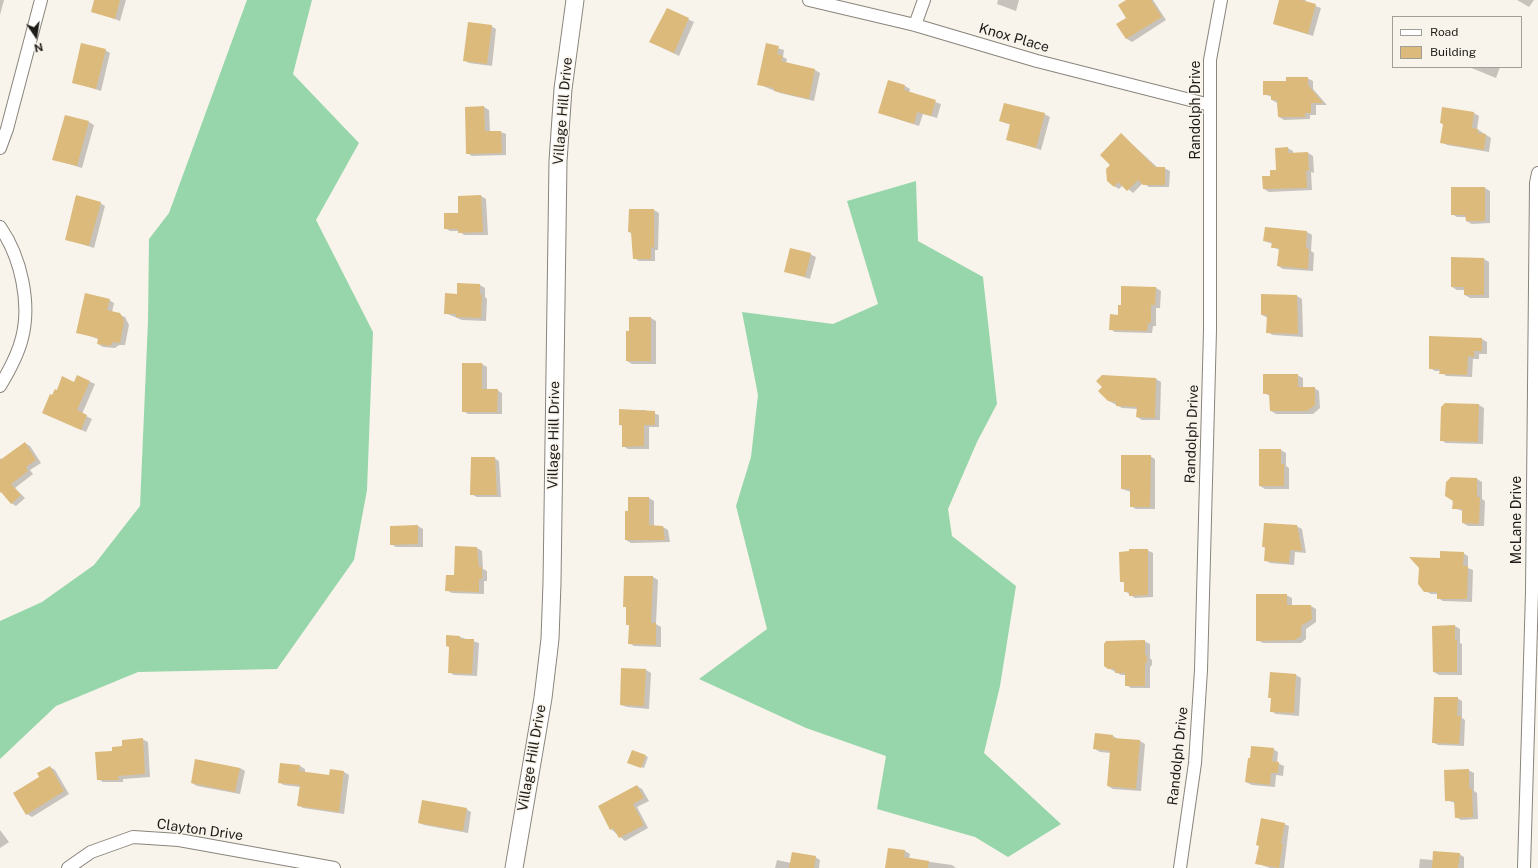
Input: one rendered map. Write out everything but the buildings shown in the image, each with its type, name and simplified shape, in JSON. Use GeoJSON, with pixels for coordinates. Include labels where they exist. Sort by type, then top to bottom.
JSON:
{"type":"FeatureCollection","features":[{"type":"Feature","properties":{"kind":"street"},"geometry":{"type":"LineString","coordinates":[[0,148],[7,129],[41,0]]}},
{"type":"Feature","properties":{"kind":"street","name":"Village Hill Drive"},"geometry":{"type":"LineString","coordinates":[[514,868],[542,698],[550,639],[558,161],[563,88],[575,0]]}},
{"type":"Feature","properties":{"kind":"street","name":"Knox Place"},"geometry":{"type":"LineString","coordinates":[[809,0],[915,25],[1037,61],[1210,105]]}},
{"type":"Feature","properties":{"kind":"street"},"geometry":{"type":"LineString","coordinates":[[915,25],[924,0]]}},
{"type":"Feature","properties":{"kind":"street","name":"Randolph Drive"},"geometry":{"type":"LineString","coordinates":[[1180,868],[1195,763],[1201,670],[1210,330],[1210,60],[1221,0]]}},
{"type":"Feature","properties":{"kind":"street","name":"McLane Drive"},"geometry":{"type":"LineString","coordinates":[[1524,868],[1535,592],[1536,182],[1538,173]]}},
{"type":"Feature","properties":{"kind":"street"},"geometry":{"type":"LineString","coordinates":[[0,227],[8,239],[19,271],[26,302],[22,338],[0,386]]}},
{"type":"Feature","properties":{"kind":"street","name":"Clayton Drive"},"geometry":{"type":"LineString","coordinates":[[68,868],[91,852],[133,837],[179,840],[334,868]]}},
{"type":"Feature","properties":{"kind":"green space"},"geometry":{"type":"Polygon","coordinates":[[[247,0],[312,0],[293,74],[359,143],[316,220],[373,332],[367,490],[354,560],[277,669],[138,672],[56,706],[0,759],[0,621],[42,602],[94,565],[140,506],[148,321],[149,239],[169,213],[247,0]]]}},
{"type":"Feature","properties":{"kind":"green space"},"geometry":{"type":"Polygon","coordinates":[[[916,181],[918,241],[983,277],[997,404],[977,442],[948,509],[952,536],[1016,586],[1000,686],[984,753],[1061,824],[1008,857],[975,837],[877,809],[886,756],[806,728],[699,679],[767,629],[736,506],[751,457],[758,395],[742,312],[833,324],[878,304],[847,201],[916,181]]]}}]}
